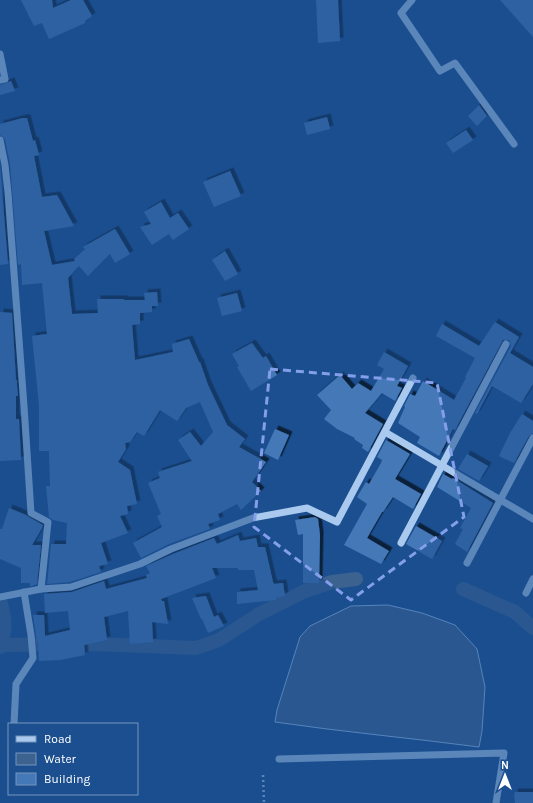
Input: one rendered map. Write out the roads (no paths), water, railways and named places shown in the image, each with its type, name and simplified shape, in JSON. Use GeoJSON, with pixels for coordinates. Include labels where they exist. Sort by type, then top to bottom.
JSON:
{"type":"FeatureCollection","features":[{"type":"Feature","properties":{"kind":"street"},"geometry":{"type":"LineString","coordinates":[[412,0],[402,13],[440,71],[456,63],[514,144]]}},
{"type":"Feature","properties":{"kind":"street"},"geometry":{"type":"LineString","coordinates":[[0,54],[5,79],[0,80]]}},
{"type":"Feature","properties":{"kind":"street"},"geometry":{"type":"LineString","coordinates":[[0,140],[5,165],[8,193],[31,513],[48,522],[41,589]]}},
{"type":"Feature","properties":{"kind":"street"},"geometry":{"type":"LineString","coordinates":[[402,543],[506,344]]}},
{"type":"Feature","properties":{"kind":"street"},"geometry":{"type":"LineString","coordinates":[[0,597],[41,589],[71,587],[140,564],[171,549],[253,518],[307,508],[338,522],[413,378]]}},
{"type":"Feature","properties":{"kind":"street"},"geometry":{"type":"LineString","coordinates":[[385,432],[533,520]]}},
{"type":"Feature","properties":{"kind":"street"},"geometry":{"type":"LineString","coordinates":[[467,563],[533,438]]}},
{"type":"Feature","properties":{"kind":"street"},"geometry":{"type":"LineString","coordinates":[[526,593],[533,579]]}},
{"type":"Feature","properties":{"kind":"street"},"geometry":{"type":"LineString","coordinates":[[14,723],[16,684],[33,658],[24,592]]}},
{"type":"Feature","properties":{"kind":"street"},"geometry":{"type":"LineString","coordinates":[[279,759],[504,753],[496,803]]}},
{"type":"Feature","properties":{"kind":"water"},"geometry":{"type":"Polygon","coordinates":[[[388,605],[422,613],[455,625],[477,649],[485,687],[482,731],[479,747],[275,722],[277,710],[300,637],[310,626],[351,606],[388,605]]]}},
{"type":"Feature","properties":{"kind":"waterway"},"geometry":{"type":"LineString","coordinates":[[1,645],[94,644],[196,648],[219,640],[259,614],[305,591],[332,582],[356,579]]}},
{"type":"Feature","properties":{"kind":"waterway"},"geometry":{"type":"LineString","coordinates":[[463,589],[515,612],[533,628]]}},
{"type":"Feature","properties":{"kind":"waterway"},"geometry":{"type":"LineString","coordinates":[[0,601],[4,624],[0,647]]}}]}
